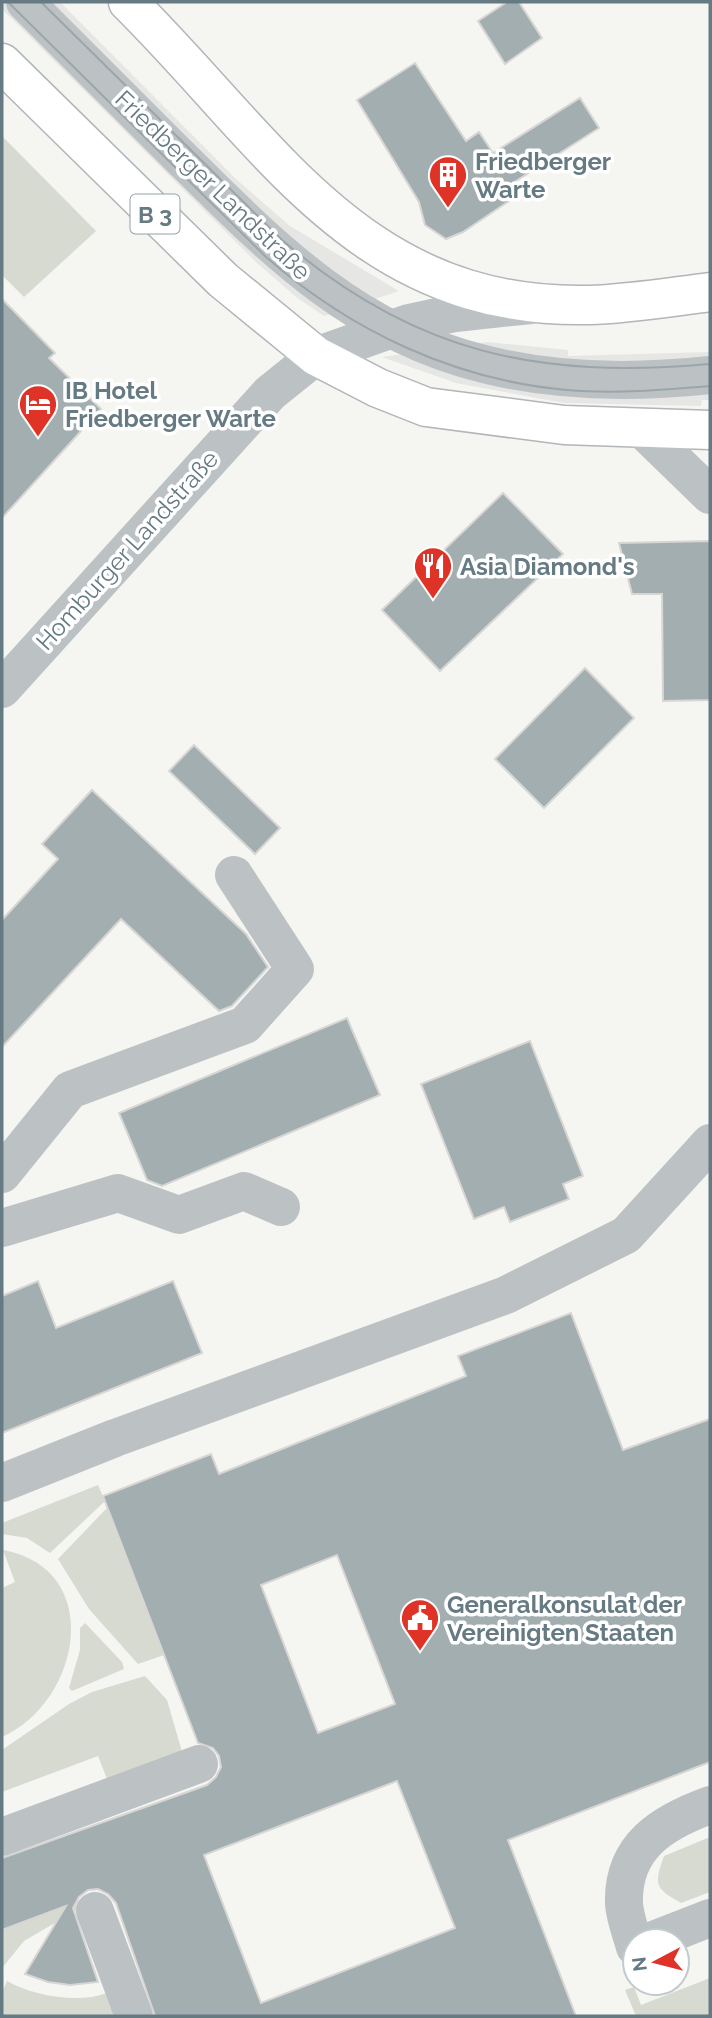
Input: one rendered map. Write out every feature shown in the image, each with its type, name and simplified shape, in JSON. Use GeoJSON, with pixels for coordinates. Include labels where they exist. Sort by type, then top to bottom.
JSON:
{"type":"FeatureCollection","features":[{"type":"Feature","properties":{"kind":"main road"},"geometry":{"type":"LineString","coordinates":[[128,2],[181,54],[278,163],[353,232],[412,266],[474,293],[544,303],[589,305],[710,292]]}},
{"type":"Feature","properties":{"kind":"main road","name":"B 3"},"geometry":{"type":"LineString","coordinates":[[2,63],[223,279],[316,356],[378,388],[426,407],[564,425],[710,430]]}},
{"type":"Feature","properties":{"kind":"street","name":"Friedberger Landstraße"},"geometry":{"type":"LineString","coordinates":[[24,2],[273,249],[333,295],[392,329],[430,346],[483,364],[526,373],[620,381],[710,375]]}},
{"type":"Feature","properties":{"kind":"street","name":"Homburger Landstraße"},"geometry":{"type":"LineString","coordinates":[[2,689],[270,393],[316,356],[392,329],[455,313],[544,303]]}},
{"type":"Feature","properties":{"kind":"street"},"geometry":{"type":"LineString","coordinates":[[641,428],[710,495]]}},
{"type":"Feature","properties":{"kind":"street"},"geometry":{"type":"LineString","coordinates":[[2,1174],[70,1090],[244,1025],[295,969],[234,875]]}},
{"type":"Feature","properties":{"kind":"street"},"geometry":{"type":"LineString","coordinates":[[2,1483],[128,1433],[506,1295],[626,1235],[710,1143]]}},
{"type":"Feature","properties":{"kind":"street"},"geometry":{"type":"LineString","coordinates":[[2,1228],[118,1194],[179,1215],[244,1191],[281,1207]]}},
{"type":"Feature","properties":{"kind":"street"},"geometry":{"type":"LineString","coordinates":[[2,1837],[199,1764]]}},
{"type":"Feature","properties":{"kind":"street"},"geometry":{"type":"LineString","coordinates":[[630,1927],[624,1906],[626,1884],[633,1861],[651,1836],[666,1822],[710,1805]]}},
{"type":"Feature","properties":{"kind":"street"},"geometry":{"type":"LineString","coordinates":[[95,1911],[134,2016]]}},
{"type":"Feature","properties":{"kind":"street"},"geometry":{"type":"LineString","coordinates":[[689,1927],[710,1919]]}},
{"type":"Feature","properties":{"kind":"shaded area"},"geometry":{"type":"Polygon","coordinates":[[[2,2],[60,2],[236,179],[290,226],[399,291],[324,316],[296,297],[257,263],[2,9],[2,2]]]}},
{"type":"Feature","properties":{"kind":"shaded area"},"geometry":{"type":"Polygon","coordinates":[[[2,136],[96,231],[24,297],[2,275],[2,136]]]}},
{"type":"Feature","properties":{"kind":"shaded area"},"geometry":{"type":"Polygon","coordinates":[[[487,342],[568,350],[568,356],[710,352],[710,400],[702,400],[701,406],[564,403],[456,383],[382,357],[487,342]]]}},
{"type":"Feature","properties":{"kind":"shaded area"},"geometry":{"type":"Polygon","coordinates":[[[98,1485],[105,1501],[50,1553],[27,1538],[2,1534],[2,1523],[98,1485]]]}},
{"type":"Feature","properties":{"kind":"shaded area"},"geometry":{"type":"Polygon","coordinates":[[[107,1508],[164,1655],[138,1664],[89,1609],[58,1559],[107,1508]]]}},
{"type":"Feature","properties":{"kind":"shaded area"},"geometry":{"type":"Polygon","coordinates":[[[3,1550],[36,1562],[57,1582],[69,1608],[71,1638],[64,1667],[50,1696],[29,1720],[2,1737],[2,1588],[15,1582],[3,1550]]]}},
{"type":"Feature","properties":{"kind":"shaded area"},"geometry":{"type":"Polygon","coordinates":[[[85,1623],[122,1662],[124,1669],[72,1691],[69,1688],[80,1650],[80,1628],[85,1623]]]}},
{"type":"Feature","properties":{"kind":"shaded area"},"geometry":{"type":"Polygon","coordinates":[[[145,1676],[167,1700],[185,1762],[111,1789],[98,1756],[2,1792],[2,1750],[69,1704],[92,1692],[145,1676]]]}},
{"type":"Feature","properties":{"kind":"shaded area"},"geometry":{"type":"Polygon","coordinates":[[[710,1837],[710,1892],[681,1903],[661,1889],[659,1884],[664,1856],[710,1837]]]}},
{"type":"Feature","properties":{"kind":"shaded area"},"geometry":{"type":"Polygon","coordinates":[[[85,1898],[77,1910],[24,1941],[2,1968],[2,1930],[85,1898]]]}},
{"type":"Feature","properties":{"kind":"shaded area"},"geometry":{"type":"Polygon","coordinates":[[[710,1978],[710,2016],[636,2016],[628,1997],[638,1997],[641,2005],[661,1997],[691,1997],[691,1985],[710,1978]]]}},
{"type":"Feature","properties":{"kind":"shaded area"},"geometry":{"type":"Polygon","coordinates":[[[7,1981],[30,1991],[56,1997],[83,1998],[107,1993],[117,2016],[2,2016],[2,1992],[7,1981]]]}},
{"type":"Feature","properties":{"kind":"building"},"geometry":{"type":"Polygon","coordinates":[[[507,2],[519,2],[542,38],[505,64],[478,21],[507,2]]]}},
{"type":"Feature","properties":{"kind":"building"},"geometry":{"type":"Polygon","coordinates":[[[415,63],[466,141],[479,132],[493,153],[580,98],[599,128],[505,188],[512,199],[463,232],[446,239],[425,225],[419,202],[357,100],[415,63]]]}},
{"type":"Feature","properties":{"kind":"building","name":"IB Hotel Friedberger Warte"},"geometry":{"type":"Polygon","coordinates":[[[2,299],[55,353],[49,358],[101,409],[2,518],[2,299]]]}},
{"type":"Feature","properties":{"kind":"building"},"geometry":{"type":"Polygon","coordinates":[[[503,493],[563,554],[440,671],[382,610],[503,493]]]}},
{"type":"Feature","properties":{"kind":"building"},"geometry":{"type":"Polygon","coordinates":[[[710,541],[710,700],[663,701],[662,594],[632,594],[619,543],[710,541]]]}},
{"type":"Feature","properties":{"kind":"building"},"geometry":{"type":"Polygon","coordinates":[[[585,668],[634,718],[544,808],[495,759],[585,668]]]}},
{"type":"Feature","properties":{"kind":"building"},"geometry":{"type":"Polygon","coordinates":[[[194,745],[280,828],[255,854],[169,771],[194,745]]]}},
{"type":"Feature","properties":{"kind":"building"},"geometry":{"type":"Polygon","coordinates":[[[92,790],[246,934],[268,967],[232,1006],[219,1011],[121,919],[2,1047],[2,920],[58,859],[42,844],[92,790]]]}},
{"type":"Feature","properties":{"kind":"building"},"geometry":{"type":"Polygon","coordinates":[[[347,1018],[380,1095],[162,1186],[147,1180],[119,1113],[347,1018]]]}},
{"type":"Feature","properties":{"kind":"building"},"geometry":{"type":"Polygon","coordinates":[[[530,1041],[583,1176],[563,1184],[569,1199],[510,1222],[504,1207],[474,1219],[421,1084],[530,1041]]]}},
{"type":"Feature","properties":{"kind":"building"},"geometry":{"type":"Polygon","coordinates":[[[38,1281],[56,1328],[173,1281],[202,1353],[2,1433],[2,1296],[38,1281]]]}},
{"type":"Feature","properties":{"kind":"building"},"geometry":{"type":"Polygon","coordinates":[[[571,1313],[623,1450],[710,1419],[710,1762],[508,1840],[576,2016],[155,2016],[116,1903],[108,1894],[98,1889],[88,1890],[79,1897],[73,1908],[98,1982],[70,1985],[48,1982],[25,1974],[66,1906],[2,1930],[2,1858],[207,1785],[216,1777],[221,1767],[219,1756],[213,1748],[198,1743],[103,1496],[211,1454],[219,1474],[466,1376],[458,1356],[571,1313]],[[337,1555],[261,1585],[318,1733],[395,1704],[337,1555]],[[397,1781],[204,1855],[261,2003],[455,1928],[397,1781]]]}},
{"type":"Feature","properties":{"kind":"tram line"},"geometry":{"type":"LineString","coordinates":[[8,2],[266,257],[333,308],[369,329],[406,348],[445,363],[525,384],[603,392],[710,386]]}},
{"type":"Feature","properties":{"kind":"tram line"},"geometry":{"type":"LineString","coordinates":[[41,2],[282,240],[332,279],[381,310],[431,333],[482,350],[534,361],[590,367],[648,368],[710,364]]}},
{"type":"Feature","properties":{"kind":"place","name":"Friedberger Warte"},"geometry":{"type":"Point","coordinates":[448,209]}},
{"type":"Feature","properties":{"kind":"place","name":"IB Hotel Friedberger Warte"},"geometry":{"type":"Point","coordinates":[38,438]}},
{"type":"Feature","properties":{"kind":"place","name":"Asia Diamond's"},"geometry":{"type":"Point","coordinates":[433,600]}},
{"type":"Feature","properties":{"kind":"place","name":"Generalkonsulat der Vereinigten Staaten"},"geometry":{"type":"Point","coordinates":[420,1652]}}]}
